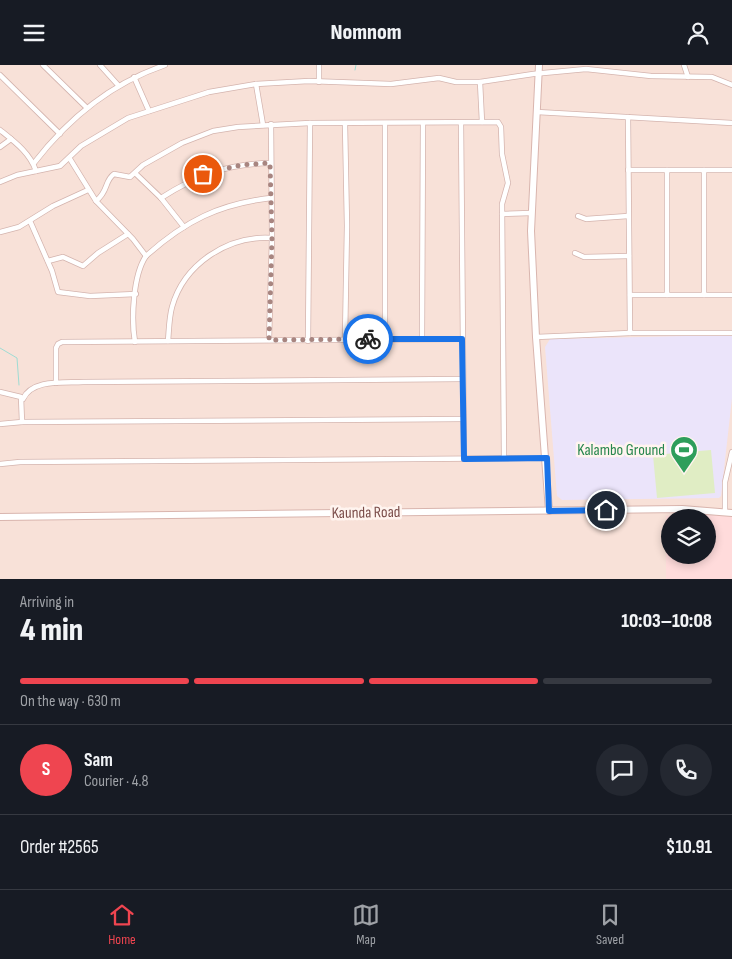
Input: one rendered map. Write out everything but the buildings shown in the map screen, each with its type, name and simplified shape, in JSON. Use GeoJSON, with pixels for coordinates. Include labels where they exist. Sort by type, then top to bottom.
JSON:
{"type":"FeatureCollection","features":[{"type":"Feature","properties":{"kind":"street"},"geometry":{"type":"LineString","coordinates":[[43,65],[87,108]]}},
{"type":"Feature","properties":{"kind":"street"},"geometry":{"type":"LineString","coordinates":[[100,65],[118,85]]}},
{"type":"Feature","properties":{"kind":"street"},"geometry":{"type":"LineString","coordinates":[[34,163],[87,108],[118,85],[156,66],[166,65]]}},
{"type":"Feature","properties":{"kind":"street"},"geometry":{"type":"LineString","coordinates":[[319,65],[319,82]]}},
{"type":"Feature","properties":{"kind":"street"},"geometry":{"type":"LineString","coordinates":[[540,65],[531,213],[536,337],[547,458],[549,511]]}},
{"type":"Feature","properties":{"kind":"street"},"geometry":{"type":"LineString","coordinates":[[684,65],[688,77]]}},
{"type":"Feature","properties":{"kind":"street"},"geometry":{"type":"LineString","coordinates":[[0,182],[17,175],[54,169],[70,159],[81,146],[116,125],[148,111],[209,92],[256,84],[319,82],[384,85],[439,78],[456,82],[480,82],[541,73],[586,69],[651,76],[712,77],[732,85]]}},
{"type":"Feature","properties":{"kind":"street"},"geometry":{"type":"LineString","coordinates":[[0,75],[60,134]]}},
{"type":"Feature","properties":{"kind":"street"},"geometry":{"type":"LineString","coordinates":[[134,77],[148,111]]}},
{"type":"Feature","properties":{"kind":"street"},"geometry":{"type":"LineString","coordinates":[[480,82],[482,122]]}},
{"type":"Feature","properties":{"kind":"street"},"geometry":{"type":"LineString","coordinates":[[256,84],[263,125]]}},
{"type":"Feature","properties":{"kind":"street"},"geometry":{"type":"LineString","coordinates":[[537,112],[732,123]]}},
{"type":"Feature","properties":{"kind":"street"},"geometry":{"type":"LineString","coordinates":[[628,117],[630,333]]}},
{"type":"Feature","properties":{"kind":"street"},"geometry":{"type":"LineString","coordinates":[[96,201],[105,193],[110,177],[114,174],[119,173],[128,178],[149,161],[182,143],[213,131],[271,124],[385,125],[498,122],[501,127],[502,154],[508,183],[503,200],[502,214],[504,458]]}},
{"type":"Feature","properties":{"kind":"street"},"geometry":{"type":"LineString","coordinates":[[308,341],[310,123]]}},
{"type":"Feature","properties":{"kind":"street"},"geometry":{"type":"LineString","coordinates":[[422,339],[423,123]]}},
{"type":"Feature","properties":{"kind":"street"},"geometry":{"type":"LineString","coordinates":[[461,123],[464,459]]}},
{"type":"Feature","properties":{"kind":"street"},"geometry":{"type":"LineString","coordinates":[[269,340],[272,238],[271,124]]}},
{"type":"Feature","properties":{"kind":"street"},"geometry":{"type":"LineString","coordinates":[[345,124],[347,226],[345,339]]}},
{"type":"Feature","properties":{"kind":"street"},"geometry":{"type":"LineString","coordinates":[[385,125],[386,339]]}},
{"type":"Feature","properties":{"kind":"street"},"geometry":{"type":"LineString","coordinates":[[0,130],[20,146],[34,163],[36,171]]}},
{"type":"Feature","properties":{"kind":"street"},"geometry":{"type":"LineString","coordinates":[[0,147],[11,139]]}},
{"type":"Feature","properties":{"kind":"street"},"geometry":{"type":"LineString","coordinates":[[70,159],[96,201],[146,256]]}},
{"type":"Feature","properties":{"kind":"street"},"geometry":{"type":"LineString","coordinates":[[160,198],[196,177],[210,172],[241,165],[270,163]]}},
{"type":"Feature","properties":{"kind":"street"},"geometry":{"type":"LineString","coordinates":[[628,170],[732,170]]}},
{"type":"Feature","properties":{"kind":"street"},"geometry":{"type":"LineString","coordinates":[[704,170],[704,295]]}},
{"type":"Feature","properties":{"kind":"street"},"geometry":{"type":"LineString","coordinates":[[667,171],[667,295]]}},
{"type":"Feature","properties":{"kind":"street"},"geometry":{"type":"LineString","coordinates":[[135,173],[160,198],[184,227]]}},
{"type":"Feature","properties":{"kind":"street"},"geometry":{"type":"LineString","coordinates":[[0,232],[19,227],[53,206],[88,190]]}},
{"type":"Feature","properties":{"kind":"street"},"geometry":{"type":"LineString","coordinates":[[135,342],[133,323],[139,270],[146,256],[184,227],[220,208],[244,201],[271,198]]}},
{"type":"Feature","properties":{"kind":"street"},"geometry":{"type":"LineString","coordinates":[[502,214],[531,213]]}},
{"type":"Feature","properties":{"kind":"street"},"geometry":{"type":"LineString","coordinates":[[578,216],[586,219],[628,216]]}},
{"type":"Feature","properties":{"kind":"street"},"geometry":{"type":"LineString","coordinates":[[30,221],[48,261],[58,292],[90,296],[136,294]]}},
{"type":"Feature","properties":{"kind":"street"},"geometry":{"type":"LineString","coordinates":[[48,261],[62,257],[83,266],[98,253],[128,234]]}},
{"type":"Feature","properties":{"kind":"street"},"geometry":{"type":"LineString","coordinates":[[168,341],[172,305],[196,267],[216,251],[238,240],[272,238]]}},
{"type":"Feature","properties":{"kind":"street"},"geometry":{"type":"LineString","coordinates":[[575,253],[584,257],[630,256]]}},
{"type":"Feature","properties":{"kind":"street"},"geometry":{"type":"LineString","coordinates":[[630,295],[732,295]]}},
{"type":"Feature","properties":{"kind":"street"},"geometry":{"type":"LineString","coordinates":[[536,337],[630,333],[732,333]]}},
{"type":"Feature","properties":{"kind":"street"},"geometry":{"type":"LineString","coordinates":[[56,383],[58,344],[168,341],[462,339]]}},
{"type":"Feature","properties":{"kind":"street"},"geometry":{"type":"LineString","coordinates":[[22,422],[23,399],[30,388],[56,383],[462,379]]}},
{"type":"Feature","properties":{"kind":"street"},"geometry":{"type":"LineString","coordinates":[[0,392],[20,396],[23,399]]}},
{"type":"Feature","properties":{"kind":"street"},"geometry":{"type":"LineString","coordinates":[[0,424],[22,422],[463,419]]}},
{"type":"Feature","properties":{"kind":"street"},"geometry":{"type":"LineString","coordinates":[[728,512],[726,482],[732,452]]}},
{"type":"Feature","properties":{"kind":"street"},"geometry":{"type":"LineString","coordinates":[[0,464],[20,462],[547,458]]}},
{"type":"Feature","properties":{"kind":"street","name":"Kaunda Road"},"geometry":{"type":"LineString","coordinates":[[0,517],[682,509],[728,512]]}},
{"type":"Feature","properties":{"kind":"shaded area"},"geometry":{"type":"Polygon","coordinates":[[[0,65],[732,65],[732,579],[0,579],[0,65]]]}},
{"type":"Feature","properties":{"kind":"shaded area"},"geometry":{"type":"Polygon","coordinates":[[[732,335],[732,398],[721,496],[719,498],[562,500],[557,496],[545,347],[550,339],[732,335]]]}},
{"type":"Feature","properties":{"kind":"shaded area"},"geometry":{"type":"Polygon","coordinates":[[[716,513],[732,515],[732,579],[666,579],[666,564],[716,564],[716,513]]]}},
{"type":"Feature","properties":{"kind":"green space","name":"Kalambo Ground"},"geometry":{"type":"Polygon","coordinates":[[[711,450],[715,493],[657,498],[653,455],[711,450]]]}},
{"type":"Feature","properties":{"kind":"waterway"},"geometry":{"type":"LineString","coordinates":[[355,70],[356,65]]}},
{"type":"Feature","properties":{"kind":"waterway"},"geometry":{"type":"LineString","coordinates":[[0,348],[17,358],[19,385]]}},
{"type":"Feature","properties":{"kind":"way so far"},"geometry":{"type":"LineString","coordinates":[[203,174],[241,165],[270,163],[272,238],[269,340],[368,339]]}},
{"type":"Feature","properties":{"kind":"place","name":"Kalambo Ground"},"geometry":{"type":"Point","coordinates":[684,474]}},
{"type":"Feature","properties":{"kind":"route"},"geometry":{"type":"LineString","coordinates":[[368,339],[462,339],[464,459],[547,458],[549,511],[606,510]]}}]}
